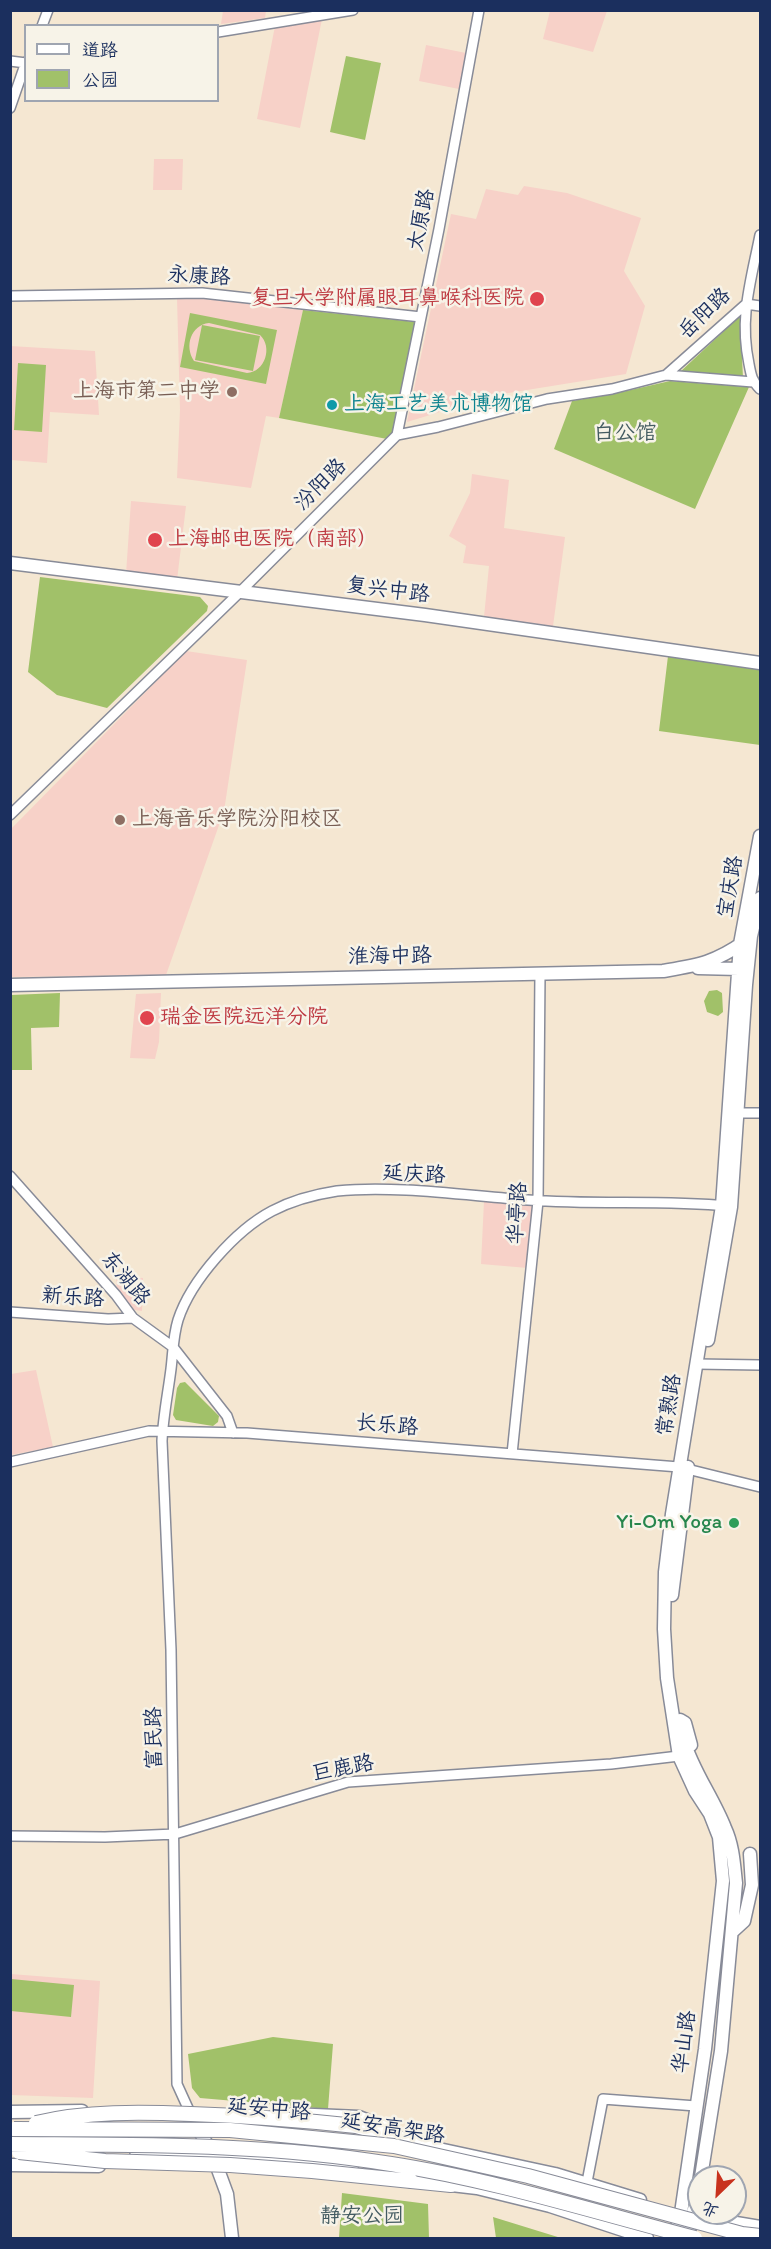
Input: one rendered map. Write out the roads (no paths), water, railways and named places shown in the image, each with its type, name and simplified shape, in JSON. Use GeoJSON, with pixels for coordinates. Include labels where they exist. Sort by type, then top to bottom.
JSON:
{"type":"FeatureCollection","features":[{"type":"Feature","properties":{"kind":"highway"},"geometry":{"type":"LineString","coordinates":[[12,2128],[65,2116],[145,2113],[260,2117],[356,2126],[434,2148]]}},
{"type":"Feature","properties":{"kind":"highway","name":"延安高架路"},"geometry":{"type":"LineString","coordinates":[[12,2128],[230,2130],[394,2146],[528,2176],[742,2234],[760,2236]]}},
{"type":"Feature","properties":{"kind":"highway","name":"延安高架路"},"geometry":{"type":"LineString","coordinates":[[10,2144],[254,2149],[392,2164],[493,2186],[695,2238]]}},
{"type":"Feature","properties":{"kind":"highway"},"geometry":{"type":"LineString","coordinates":[[10,2151],[105,2161],[300,2170],[451,2185]]}},
{"type":"Feature","properties":{"kind":"main road","name":"复兴中路"},"geometry":{"type":"LineString","coordinates":[[10,563],[425,615],[760,663]]}},
{"type":"Feature","properties":{"kind":"main road","name":"宝庆路"},"geometry":{"type":"LineString","coordinates":[[740,944],[760,836]]}},
{"type":"Feature","properties":{"kind":"main road","name":"宝庆路"},"geometry":{"type":"LineString","coordinates":[[756,933],[760,898]]}},
{"type":"Feature","properties":{"kind":"main road","name":"淮海中路"},"geometry":{"type":"LineString","coordinates":[[10,984],[663,970],[699,965],[725,956],[756,933]]}},
{"type":"Feature","properties":{"kind":"main road","name":"常熟路"},"geometry":{"type":"LineString","coordinates":[[733,1113],[756,933]]}},
{"type":"Feature","properties":{"kind":"main road","name":"常熟路"},"geometry":{"type":"LineString","coordinates":[[720,1863],[718,1837],[710,1814],[695,1791],[683,1754],[667,1678],[664,1572],[726,1206],[733,1113],[740,944]]}},
{"type":"Feature","properties":{"kind":"main road"},"geometry":{"type":"LineString","coordinates":[[682,968],[738,969]]}},
{"type":"Feature","properties":{"kind":"main road","name":"常熟路"},"geometry":{"type":"LineString","coordinates":[[683,1469],[671,1612],[674,1677],[683,1754],[726,1829],[734,1858]]}},
{"type":"Feature","properties":{"kind":"main road","name":"常熟路"},"geometry":{"type":"LineString","coordinates":[[680,1720],[685,1723],[694,1751],[731,1825],[737,1849],[734,1858]]}},
{"type":"Feature","properties":{"kind":"main road"},"geometry":{"type":"LineString","coordinates":[[720,1863],[755,1853],[752,1885],[744,1921],[732,1932]]}},
{"type":"Feature","properties":{"kind":"main road","name":"华山路"},"geometry":{"type":"LineString","coordinates":[[704,2165],[721,2050],[736,1883],[734,1858]]}},
{"type":"Feature","properties":{"kind":"main road","name":"华山路"},"geometry":{"type":"LineString","coordinates":[[691,2165],[696,2106],[705,2049],[721,1903],[723,1881],[720,1863]]}},
{"type":"Feature","properties":{"kind":"main road"},"geometry":{"type":"LineString","coordinates":[[10,2112],[187,2110],[359,2117],[434,2148]]}},
{"type":"Feature","properties":{"kind":"main road"},"geometry":{"type":"LineString","coordinates":[[196,2124],[215,2161],[227,2194],[232,2238]]}},
{"type":"Feature","properties":{"kind":"main road","name":"延安中路"},"geometry":{"type":"LineString","coordinates":[[12,2128],[196,2124],[330,2135],[434,2148],[587,2182],[687,2215]]}},
{"type":"Feature","properties":{"kind":"main road"},"geometry":{"type":"LineString","coordinates":[[10,2156],[215,2161],[362,2170],[451,2185],[477,2187],[549,2206],[647,2238]]}},
{"type":"Feature","properties":{"kind":"main road"},"geometry":{"type":"LineString","coordinates":[[10,2165],[215,2161]]}},
{"type":"Feature","properties":{"kind":"main road","name":"华山路"},"geometry":{"type":"LineString","coordinates":[[674,2238],[687,2215]]}},
{"type":"Feature","properties":{"kind":"street"},"geometry":{"type":"LineString","coordinates":[[219,32],[353,10]]}},
{"type":"Feature","properties":{"kind":"street","name":"太原路"},"geometry":{"type":"LineString","coordinates":[[397,435],[479,10]]}},
{"type":"Feature","properties":{"kind":"street"},"geometry":{"type":"LineString","coordinates":[[10,108],[24,66]]}},
{"type":"Feature","properties":{"kind":"street","name":"岳阳路"},"geometry":{"type":"LineString","coordinates":[[666,375],[746,304],[760,235]]}},
{"type":"Feature","properties":{"kind":"street","name":"永康路"},"geometry":{"type":"LineString","coordinates":[[10,296],[202,293],[421,317]]}},
{"type":"Feature","properties":{"kind":"street"},"geometry":{"type":"LineString","coordinates":[[397,435],[438,428],[547,399],[612,389],[666,375],[757,385],[744,340],[746,304],[760,306]]}},
{"type":"Feature","properties":{"kind":"street","name":"汾阳路"},"geometry":{"type":"LineString","coordinates":[[10,815],[241,591],[397,435]]}},
{"type":"Feature","properties":{"kind":"street","name":"华亭路"},"geometry":{"type":"LineString","coordinates":[[512,1454],[538,1201],[540,973]]}},
{"type":"Feature","properties":{"kind":"street"},"geometry":{"type":"LineString","coordinates":[[733,1113],[760,1113]]}},
{"type":"Feature","properties":{"kind":"street","name":"东湖路"},"geometry":{"type":"LineString","coordinates":[[10,1176],[56,1226],[133,1318],[173,1347],[227,1416],[233,1433]]}},
{"type":"Feature","properties":{"kind":"street","name":"延庆路"},"geometry":{"type":"LineString","coordinates":[[173,1347],[179,1319],[201,1277],[235,1239],[272,1211],[312,1197],[337,1191],[390,1190],[538,1201],[726,1206]]}},
{"type":"Feature","properties":{"kind":"street","name":"新乐路"},"geometry":{"type":"LineString","coordinates":[[10,1312],[108,1320],[133,1318]]}},
{"type":"Feature","properties":{"kind":"street","name":"富民路"},"geometry":{"type":"LineString","coordinates":[[173,1347],[163,1431],[175,1834],[177,2084],[187,2110],[196,2124]]}},
{"type":"Feature","properties":{"kind":"street"},"geometry":{"type":"LineString","coordinates":[[700,1364],[760,1365]]}},
{"type":"Feature","properties":{"kind":"street","name":"长乐路"},"geometry":{"type":"LineString","coordinates":[[10,1462],[149,1431],[233,1433],[328,1438],[683,1469],[760,1487]]}},
{"type":"Feature","properties":{"kind":"street","name":"巨鹿路"},"geometry":{"type":"LineString","coordinates":[[10,1836],[105,1837],[175,1834],[348,1782],[611,1764],[683,1754]]}},
{"type":"Feature","properties":{"kind":"street"},"geometry":{"type":"LineString","coordinates":[[587,2182],[603,2099],[696,2106]]}},
{"type":"Feature","properties":{"kind":"place","name":"复旦大学附属眼耳鼻喉科医院"},"geometry":{"type":"Point","coordinates":[537,299]}},
{"type":"Feature","properties":{"kind":"place","name":"上海市第二中学"},"geometry":{"type":"Point","coordinates":[232,392]}},
{"type":"Feature","properties":{"kind":"place","name":"上海工艺美术博物馆"},"geometry":{"type":"Point","coordinates":[332,405]}},
{"type":"Feature","properties":{"kind":"place","name":"上海邮电医院（南部）"},"geometry":{"type":"Point","coordinates":[155,540]}},
{"type":"Feature","properties":{"kind":"place","name":"上海音乐学院汾阳校区"},"geometry":{"type":"Point","coordinates":[120,820]}},
{"type":"Feature","properties":{"kind":"place","name":"瑞金医院远洋分院"},"geometry":{"type":"Point","coordinates":[147,1018]}},
{"type":"Feature","properties":{"kind":"place","name":"Yi-Om Yoga"},"geometry":{"type":"Point","coordinates":[734,1523]}},
{"type":"Feature","properties":{"kind":"park label","name":"白公馆"},"geometry":{"type":"Point","coordinates":[625,434]}},
{"type":"Feature","properties":{"kind":"park label","name":"静安公园"},"geometry":{"type":"Point","coordinates":[362,2217]}}]}
